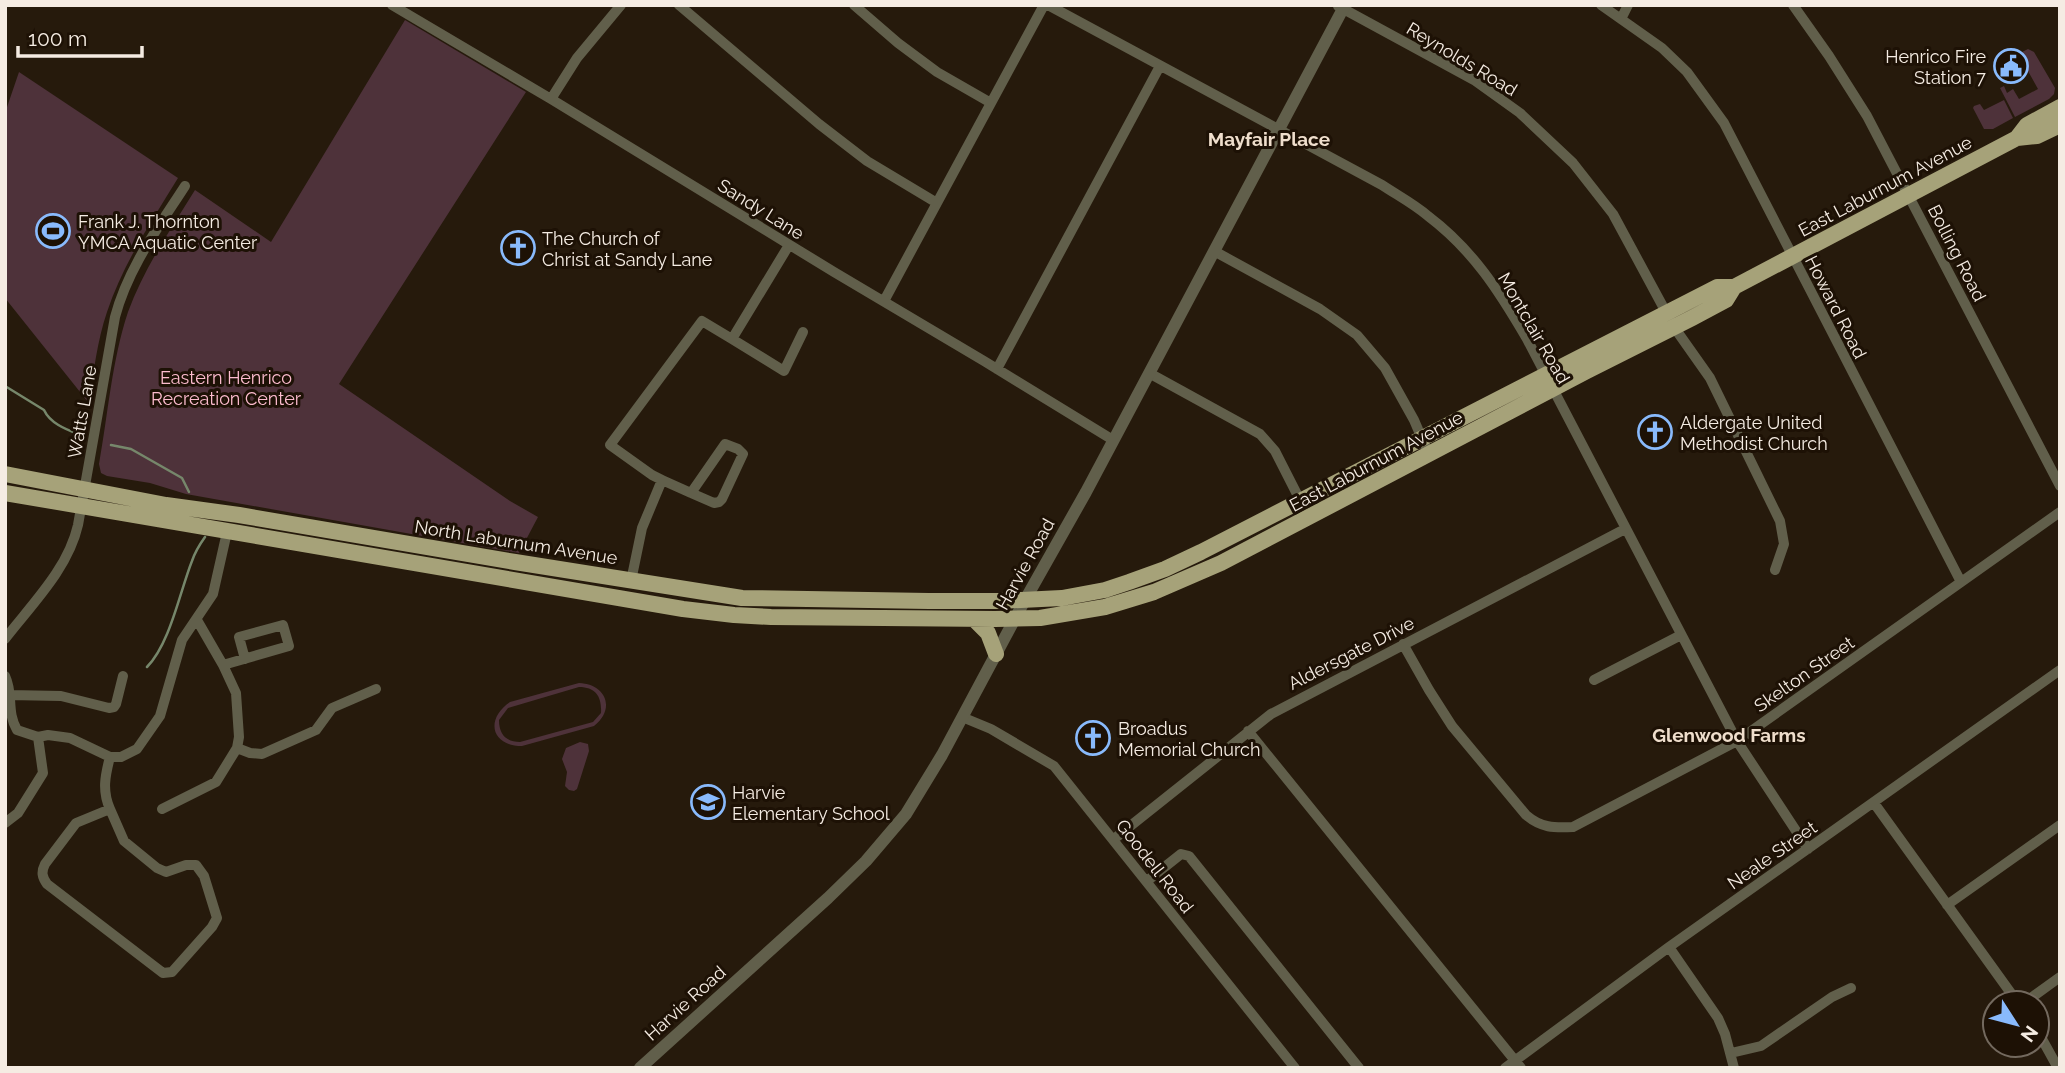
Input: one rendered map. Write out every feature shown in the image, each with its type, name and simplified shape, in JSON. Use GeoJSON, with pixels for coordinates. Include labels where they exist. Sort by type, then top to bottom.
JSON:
{"type":"FeatureCollection","features":[{"type":"Feature","properties":{"kind":"main road","name":"East Laburnum Avenue"},"geometry":{"type":"LineString","coordinates":[[2017,138],[2027,125],[2060,107]]}},
{"type":"Feature","properties":{"kind":"main road","name":"East Laburnum Avenue"},"geometry":{"type":"LineString","coordinates":[[1015,618],[1075,613],[1105,607],[1154,593],[1221,563],[1429,455],[1549,383],[1670,320],[1726,300],[1734,287],[2017,138],[2037,136],[2060,125]]}},
{"type":"Feature","properties":{"kind":"main road","name":"East Laburnum Avenue"},"geometry":{"type":"LineString","coordinates":[[1670,320],[1717,286],[1734,287]]}},
{"type":"Feature","properties":{"kind":"main road","name":"East Laburnum Avenue"},"geometry":{"type":"LineString","coordinates":[[1025,600],[1062,598],[1105,590],[1164,569],[1422,439],[1549,383]]}},
{"type":"Feature","properties":{"kind":"main road","name":"North Laburnum Avenue"},"geometry":{"type":"LineString","coordinates":[[5,474],[166,505],[742,598],[1025,600]]}},
{"type":"Feature","properties":{"kind":"main road","name":"North Laburnum Avenue"},"geometry":{"type":"LineString","coordinates":[[5,493],[683,609],[734,615],[807,618],[1015,618]]}},
{"type":"Feature","properties":{"kind":"main road"},"geometry":{"type":"LineString","coordinates":[[974,619],[988,633],[996,654]]}},
{"type":"Feature","properties":{"kind":"street","name":"Sandy Lane"},"geometry":{"type":"LineString","coordinates":[[392,5],[1113,440]]}},
{"type":"Feature","properties":{"kind":"street"},"geometry":{"type":"LineString","coordinates":[[551,99],[577,58],[621,5]]}},
{"type":"Feature","properties":{"kind":"street"},"geometry":{"type":"LineString","coordinates":[[679,5],[838,139],[867,161],[937,203]]}},
{"type":"Feature","properties":{"kind":"street"},"geometry":{"type":"LineString","coordinates":[[854,5],[937,72],[991,103]]}},
{"type":"Feature","properties":{"kind":"street"},"geometry":{"type":"LineString","coordinates":[[884,301],[1046,5]]}},
{"type":"Feature","properties":{"kind":"street","name":"Montclair Road"},"geometry":{"type":"LineString","coordinates":[[1046,5],[1382,186],[1428,216],[1468,252],[1500,292],[1737,741],[1808,849]]}},
{"type":"Feature","properties":{"kind":"street","name":"Howard Road"},"geometry":{"type":"LineString","coordinates":[[1601,5],[1662,48],[1687,72],[1724,123],[1961,582]]}},
{"type":"Feature","properties":{"kind":"street"},"geometry":{"type":"LineString","coordinates":[[1621,19],[1628,5]]}},
{"type":"Feature","properties":{"kind":"street","name":"Harvie Road"},"geometry":{"type":"LineString","coordinates":[[640,1068],[866,862],[906,814],[927,782],[1113,440],[1279,130],[1342,6]]}},
{"type":"Feature","properties":{"kind":"street","name":"Reynolds Road"},"geometry":{"type":"LineString","coordinates":[[1342,6],[1474,80],[1520,113],[1573,163],[1613,214],[1670,320],[1710,378],[1780,521],[1784,544],[1775,570]]}},
{"type":"Feature","properties":{"kind":"street","name":"Bolling Road"},"geometry":{"type":"LineString","coordinates":[[1794,6],[1847,82],[1874,128],[2060,486]]}},
{"type":"Feature","properties":{"kind":"street"},"geometry":{"type":"LineString","coordinates":[[997,369],[1160,66]]}},
{"type":"Feature","properties":{"kind":"street","name":"Watts Lane"},"geometry":{"type":"LineString","coordinates":[[5,639],[67,557],[81,507],[120,295],[133,267],[185,186]]}},
{"type":"Feature","properties":{"kind":"street"},"geometry":{"type":"LineString","coordinates":[[732,338],[789,245]]}},
{"type":"Feature","properties":{"kind":"street"},"geometry":{"type":"LineString","coordinates":[[1214,251],[1320,309],[1357,335],[1385,368],[1429,455]]}},
{"type":"Feature","properties":{"kind":"street"},"geometry":{"type":"LineString","coordinates":[[691,493],[725,444],[743,452],[719,502],[714,503],[691,493],[662,480],[652,475],[610,445],[702,321],[784,371],[803,332]]}},
{"type":"Feature","properties":{"kind":"street"},"geometry":{"type":"LineString","coordinates":[[1149,373],[1260,434],[1275,451],[1309,517]]}},
{"type":"Feature","properties":{"kind":"street"},"geometry":{"type":"LineString","coordinates":[[631,581],[642,528],[662,480]]}},
{"type":"Feature","properties":{"kind":"street","name":"Skelton Street"},"geometry":{"type":"LineString","coordinates":[[1404,644],[1440,708],[1467,745],[1526,815],[1540,825],[1550,828],[1573,827],[1737,741],[2060,512]]}},
{"type":"Feature","properties":{"kind":"street","name":"Aldersgate Drive"},"geometry":{"type":"LineString","coordinates":[[1114,839],[1248,731],[1285,706],[1625,528]]}},
{"type":"Feature","properties":{"kind":"street"},"geometry":{"type":"LineString","coordinates":[[5,676],[9,695],[8,724],[18,730],[38,737],[48,735],[70,738],[110,757],[121,757],[137,749],[160,716],[182,640],[213,594],[227,531]]}},
{"type":"Feature","properties":{"kind":"street"},"geometry":{"type":"LineString","coordinates":[[162,809],[216,782],[237,748],[239,737],[236,693],[197,620]]}},
{"type":"Feature","properties":{"kind":"street"},"geometry":{"type":"LineString","coordinates":[[223,665],[245,659],[289,646],[283,625],[239,637],[245,659]]}},
{"type":"Feature","properties":{"kind":"street"},"geometry":{"type":"LineString","coordinates":[[1594,680],[1681,635]]}},
{"type":"Feature","properties":{"kind":"street","name":"Neale Street"},"geometry":{"type":"LineString","coordinates":[[1505,1068],[1518,1064],[1669,947],[2060,670]]}},
{"type":"Feature","properties":{"kind":"street"},"geometry":{"type":"LineString","coordinates":[[9,695],[61,696],[109,708],[116,704],[123,676]]}},
{"type":"Feature","properties":{"kind":"street"},"geometry":{"type":"LineString","coordinates":[[237,748],[262,754],[316,730],[332,708],[376,690]]}},
{"type":"Feature","properties":{"kind":"street","name":"Goodell Road"},"geometry":{"type":"LineString","coordinates":[[962,717],[991,729],[1054,766],[1295,1068]]}},
{"type":"Feature","properties":{"kind":"street"},"geometry":{"type":"LineString","coordinates":[[1248,731],[1518,1064]]}},
{"type":"Feature","properties":{"kind":"street"},"geometry":{"type":"LineString","coordinates":[[5,824],[18,813],[43,773],[38,737]]}},
{"type":"Feature","properties":{"kind":"street"},"geometry":{"type":"LineString","coordinates":[[110,757],[104,786],[106,800],[124,841],[157,868],[166,872],[191,864],[196,865],[204,876],[217,918],[172,972],[163,973],[47,884],[43,876],[42,869],[45,864],[76,823],[110,810]]}},
{"type":"Feature","properties":{"kind":"street"},"geometry":{"type":"LineString","coordinates":[[1874,803],[2008,989]]}},
{"type":"Feature","properties":{"kind":"street"},"geometry":{"type":"LineString","coordinates":[[1947,905],[2060,825]]}},
{"type":"Feature","properties":{"kind":"street"},"geometry":{"type":"LineString","coordinates":[[1147,881],[1181,854],[1189,856],[1359,1068]]}},
{"type":"Feature","properties":{"kind":"street"},"geometry":{"type":"LineString","coordinates":[[1669,947],[1718,1018],[1726,1034],[1734,1068]]}},
{"type":"Feature","properties":{"kind":"street"},"geometry":{"type":"LineString","coordinates":[[2043,989],[2060,977]]}},
{"type":"Feature","properties":{"kind":"street"},"geometry":{"type":"LineString","coordinates":[[1731,1054],[1761,1046],[1832,997],[1851,988]]}},
{"type":"Feature","properties":{"kind":"green space","name":"Eastern Henrico Recreation Center"},"geometry":{"type":"Polygon","coordinates":[[[405,20],[526,92],[339,384],[510,501],[538,517],[519,553],[186,494],[101,473],[99,464],[111,387],[128,312],[150,264],[195,190],[271,242],[405,20]]]}},
{"type":"Feature","properties":{"kind":"green space"},"geometry":{"type":"Polygon","coordinates":[[[2028,49],[2034,52],[2055,88],[2054,94],[2015,117],[2000,88],[2004,86],[2007,93],[2013,89],[2019,99],[2038,89],[2024,64],[2027,62],[2022,52],[2028,49]]]}},
{"type":"Feature","properties":{"kind":"green space"},"geometry":{"type":"Polygon","coordinates":[[[19,72],[178,178],[138,244],[114,294],[101,334],[88,402],[5,298],[5,113],[19,72]]]}},
{"type":"Feature","properties":{"kind":"green space"},"geometry":{"type":"Polygon","coordinates":[[[2004,100],[2013,118],[1993,129],[1984,129],[1974,106],[1980,104],[1984,110],[2004,100]]]}},
{"type":"Feature","properties":{"kind":"green space"},"geometry":{"type":"Polygon","coordinates":[[[579,683],[596,688],[605,698],[606,705],[601,719],[594,726],[522,746],[504,742],[495,730],[497,716],[510,702],[579,683]],[[579,687],[508,708],[499,720],[502,733],[511,741],[520,742],[593,722],[601,713],[597,694],[590,689],[579,687]]]}},
{"type":"Feature","properties":{"kind":"green space"},"geometry":{"type":"Polygon","coordinates":[[[580,742],[588,744],[589,751],[577,789],[574,791],[565,786],[567,772],[562,759],[566,748],[580,742]]]}},
{"type":"Feature","properties":{"kind":"waterway"},"geometry":{"type":"LineString","coordinates":[[5,386],[44,410],[58,425],[78,434]]}},
{"type":"Feature","properties":{"kind":"waterway"},"geometry":{"type":"LineString","coordinates":[[111,445],[131,449],[182,478],[189,492]]}},
{"type":"Feature","properties":{"kind":"waterway"},"geometry":{"type":"LineString","coordinates":[[147,667],[162,645],[193,558],[205,537]]}},
{"type":"Feature","properties":{"kind":"place","name":"Henrico Fire Station 7"},"geometry":{"type":"Point","coordinates":[2011,66]}},
{"type":"Feature","properties":{"kind":"place","name":"Frank J. Thornton YMCA Aquatic Center"},"geometry":{"type":"Point","coordinates":[53,231]}},
{"type":"Feature","properties":{"kind":"place","name":"The Church of Christ at Sandy Lane"},"geometry":{"type":"Point","coordinates":[518,248]}},
{"type":"Feature","properties":{"kind":"place","name":"Aldergate United Methodist Church"},"geometry":{"type":"Point","coordinates":[1655,432]}},
{"type":"Feature","properties":{"kind":"place","name":"Broadus Memorial Church"},"geometry":{"type":"Point","coordinates":[1093,738]}},
{"type":"Feature","properties":{"kind":"place","name":"Harvie Elementary School"},"geometry":{"type":"Point","coordinates":[708,802]}},
{"type":"Feature","properties":{"kind":"district","name":"Mayfair Place"},"geometry":{"type":"Point","coordinates":[1269,139]}},
{"type":"Feature","properties":{"kind":"district","name":"Glenwood Farms"},"geometry":{"type":"Point","coordinates":[1729,735]}}]}
